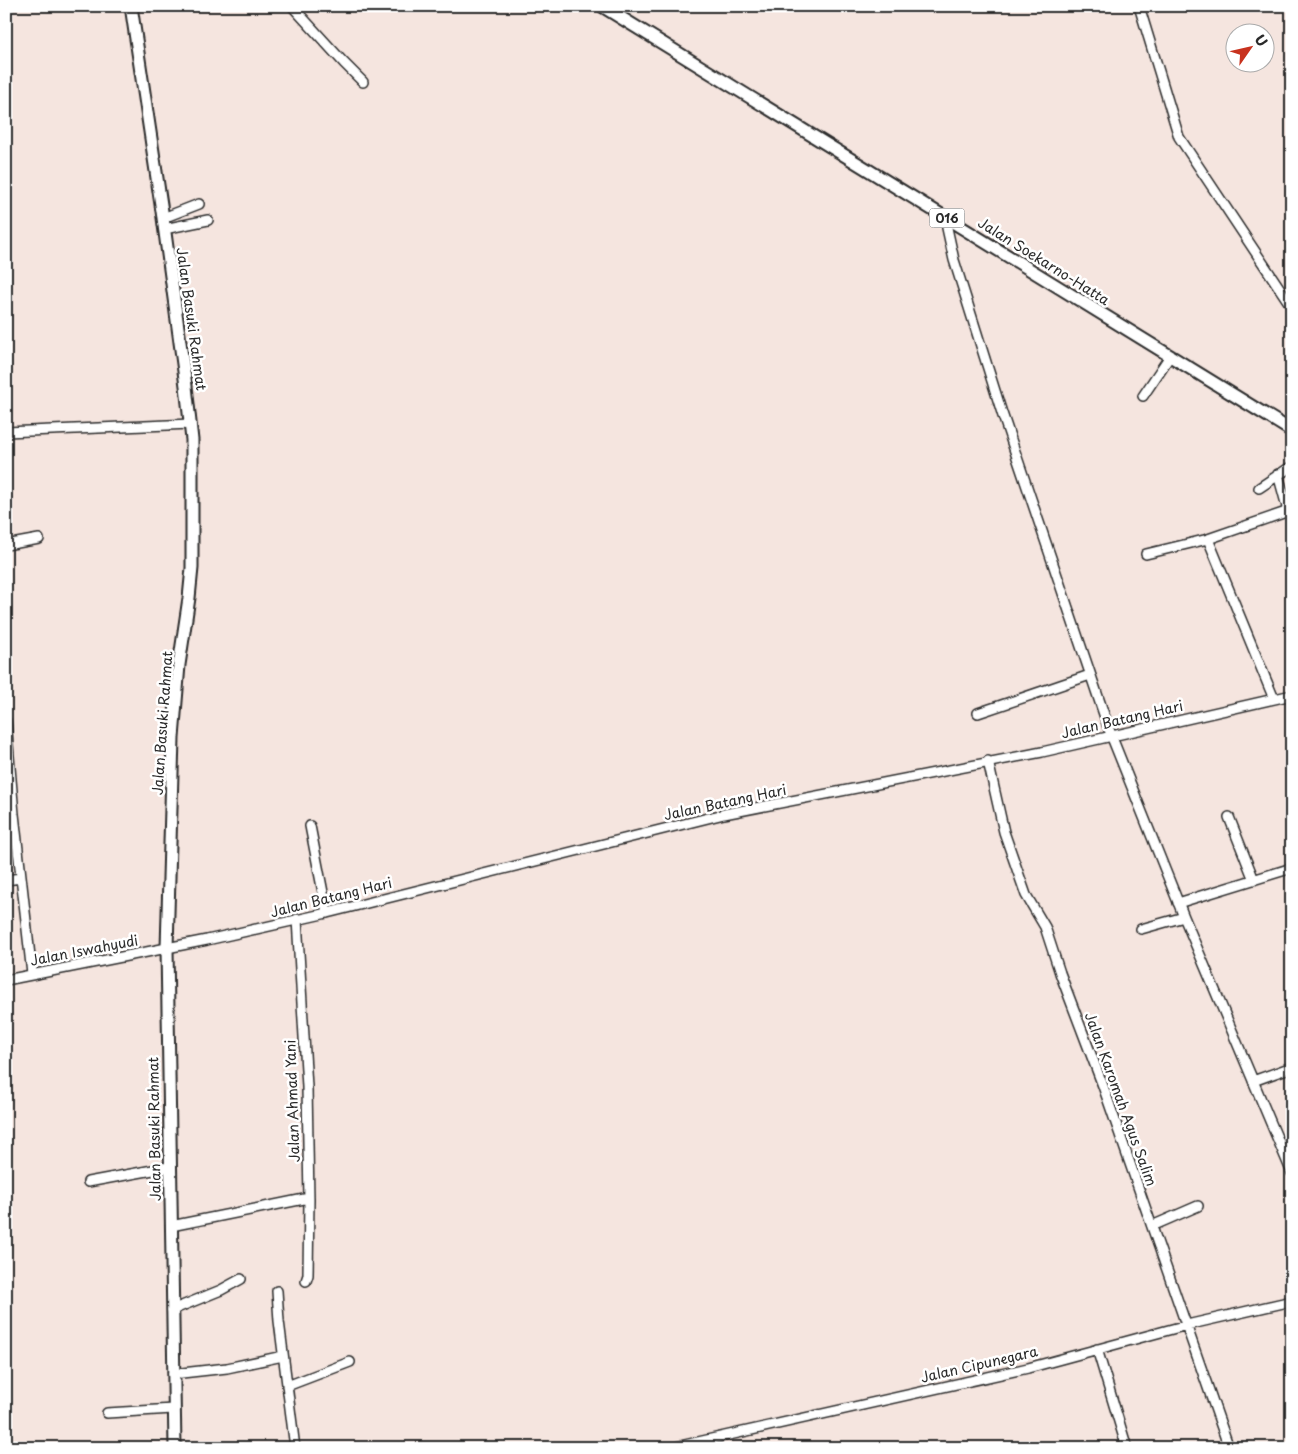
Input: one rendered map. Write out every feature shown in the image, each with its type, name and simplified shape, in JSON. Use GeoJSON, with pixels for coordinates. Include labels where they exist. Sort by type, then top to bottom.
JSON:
{"type":"FeatureCollection","features":[{"type":"Feature","properties":{"kind":"main road","name":"Jalan Basuki Rahmat"},"geometry":{"type":"LineString","coordinates":[[131,6],[191,424],[192,568],[190,598],[179,665],[173,738],[167,948],[174,1448]]}},
{"type":"Feature","properties":{"kind":"main road","name":"Jalan Soekarno-Hatta"},"geometry":{"type":"LineString","coordinates":[[602,6],[1292,431]]}},
{"type":"Feature","properties":{"kind":"street"},"geometry":{"type":"LineString","coordinates":[[292,6],[363,82]]}},
{"type":"Feature","properties":{"kind":"street"},"geometry":{"type":"LineString","coordinates":[[1139,6],[1179,137],[1292,307]]}},
{"type":"Feature","properties":{"kind":"street"},"geometry":{"type":"LineString","coordinates":[[163,224],[199,204]]}},
{"type":"Feature","properties":{"kind":"street"},"geometry":{"type":"LineString","coordinates":[[947,218],[954,260],[1002,413],[1111,735],[1178,903],[1292,1173]]}},
{"type":"Feature","properties":{"kind":"street"},"geometry":{"type":"LineString","coordinates":[[163,224],[208,220]]}},
{"type":"Feature","properties":{"kind":"street"},"geometry":{"type":"LineString","coordinates":[[1143,396],[1170,356]]}},
{"type":"Feature","properties":{"kind":"street"},"geometry":{"type":"LineString","coordinates":[[6,432],[191,424]]}},
{"type":"Feature","properties":{"kind":"street"},"geometry":{"type":"LineString","coordinates":[[1259,488],[1292,466]]}},
{"type":"Feature","properties":{"kind":"street"},"geometry":{"type":"LineString","coordinates":[[1146,554],[1208,539],[1286,512],[1287,507],[1278,474]]}},
{"type":"Feature","properties":{"kind":"street"},"geometry":{"type":"LineString","coordinates":[[6,545],[39,539]]}},
{"type":"Feature","properties":{"kind":"street"},"geometry":{"type":"LineString","coordinates":[[1208,539],[1274,699]]}},
{"type":"Feature","properties":{"kind":"street"},"geometry":{"type":"LineString","coordinates":[[978,713],[1090,675]]}},
{"type":"Feature","properties":{"kind":"street","name":"Jalan Batang Hari"},"geometry":{"type":"LineString","coordinates":[[167,948],[327,912],[716,816],[988,761],[1042,752],[1292,695]]}},
{"type":"Feature","properties":{"kind":"street"},"geometry":{"type":"LineString","coordinates":[[6,721],[32,974]]}},
{"type":"Feature","properties":{"kind":"street","name":"Jalan Karomah Agus Salim"},"geometry":{"type":"LineString","coordinates":[[988,761],[1004,832],[1026,896],[1045,927],[1060,973],[1103,1086],[1229,1448]]}},
{"type":"Feature","properties":{"kind":"street"},"geometry":{"type":"LineString","coordinates":[[1229,817],[1254,880]]}},
{"type":"Feature","properties":{"kind":"street"},"geometry":{"type":"LineString","coordinates":[[310,826],[327,912]]}},
{"type":"Feature","properties":{"kind":"street"},"geometry":{"type":"LineString","coordinates":[[1178,903],[1292,868]]}},
{"type":"Feature","properties":{"kind":"street"},"geometry":{"type":"LineString","coordinates":[[6,880],[21,878]]}},
{"type":"Feature","properties":{"kind":"street"},"geometry":{"type":"LineString","coordinates":[[1142,929],[1184,916]]}},
{"type":"Feature","properties":{"kind":"street","name":"Jalan Ahmad Yani"},"geometry":{"type":"LineString","coordinates":[[297,919],[307,1086],[309,1198],[308,1275],[306,1281]]}},
{"type":"Feature","properties":{"kind":"street","name":"Jalan Iswahyudi"},"geometry":{"type":"LineString","coordinates":[[6,980],[167,948]]}},
{"type":"Feature","properties":{"kind":"street"},"geometry":{"type":"LineString","coordinates":[[1253,1081],[1292,1067]]}},
{"type":"Feature","properties":{"kind":"street"},"geometry":{"type":"LineString","coordinates":[[88,1182],[169,1167]]}},
{"type":"Feature","properties":{"kind":"street"},"geometry":{"type":"LineString","coordinates":[[171,1226],[309,1198]]}},
{"type":"Feature","properties":{"kind":"street"},"geometry":{"type":"LineString","coordinates":[[1152,1226],[1198,1206]]}},
{"type":"Feature","properties":{"kind":"street"},"geometry":{"type":"LineString","coordinates":[[172,1310],[214,1294],[241,1280]]}},
{"type":"Feature","properties":{"kind":"street"},"geometry":{"type":"LineString","coordinates":[[277,1291],[276,1297],[295,1448]]}},
{"type":"Feature","properties":{"kind":"street","name":"Jalan Cipunegara"},"geometry":{"type":"LineString","coordinates":[[671,1448],[1028,1368],[1186,1326],[1292,1301]]}},
{"type":"Feature","properties":{"kind":"street"},"geometry":{"type":"LineString","coordinates":[[1097,1349],[1126,1448]]}},
{"type":"Feature","properties":{"kind":"street"},"geometry":{"type":"LineString","coordinates":[[173,1374],[227,1368],[283,1356]]}},
{"type":"Feature","properties":{"kind":"street"},"geometry":{"type":"LineString","coordinates":[[288,1386],[350,1362]]}},
{"type":"Feature","properties":{"kind":"street"},"geometry":{"type":"LineString","coordinates":[[107,1413],[173,1409]]}}]}
